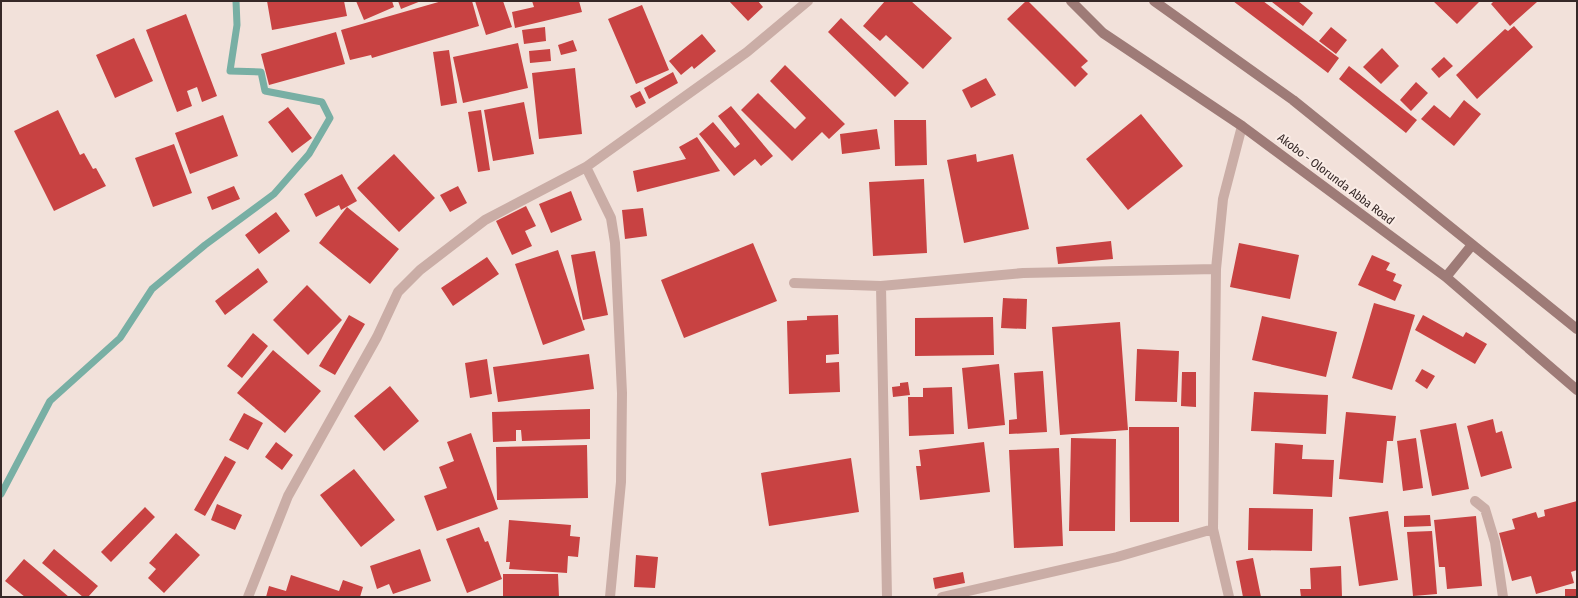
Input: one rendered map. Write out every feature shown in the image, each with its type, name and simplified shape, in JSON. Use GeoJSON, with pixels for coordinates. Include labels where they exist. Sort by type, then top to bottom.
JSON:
{"type":"FeatureCollection","features":[{"type":"Feature","properties":{"kind":"main road","name":"Akobo - Olorunda Abba Road"},"geometry":{"type":"LineString","coordinates":[[1071,1],[1103,33],[1242,126],[1446,277],[1577,390]]}},
{"type":"Feature","properties":{"kind":"main road"},"geometry":{"type":"LineString","coordinates":[[1154,1],[1292,100],[1577,329]]}},
{"type":"Feature","properties":{"kind":"main road"},"geometry":{"type":"LineString","coordinates":[[1446,277],[1472,245]]}},
{"type":"Feature","properties":{"kind":"street"},"geometry":{"type":"LineString","coordinates":[[248,597],[288,496],[377,337],[398,292],[420,270],[485,220],[586,167],[747,52],[808,1]]}},
{"type":"Feature","properties":{"kind":"street"},"geometry":{"type":"LineString","coordinates":[[1229,597],[1213,529],[1216,269],[1223,199],[1242,126]]}},
{"type":"Feature","properties":{"kind":"street"},"geometry":{"type":"LineString","coordinates":[[586,167],[611,218],[615,243],[622,393],[621,482],[610,597]]}},
{"type":"Feature","properties":{"kind":"street"},"geometry":{"type":"LineString","coordinates":[[794,284],[881,286],[1023,273],[1216,269]]}},
{"type":"Feature","properties":{"kind":"street"},"geometry":{"type":"LineString","coordinates":[[881,286],[887,597]]}},
{"type":"Feature","properties":{"kind":"street"},"geometry":{"type":"LineString","coordinates":[[1475,501],[1485,509],[1495,542],[1503,597]]}},
{"type":"Feature","properties":{"kind":"street"},"geometry":{"type":"LineString","coordinates":[[942,597],[1117,557],[1213,529]]}},
{"type":"Feature","properties":{"kind":"building"},"geometry":{"type":"Polygon","coordinates":[[[267,1],[344,1],[347,16],[272,30],[267,1]]]}},
{"type":"Feature","properties":{"kind":"building"},"geometry":{"type":"Polygon","coordinates":[[[356,1],[392,1],[394,7],[364,20],[356,1]]]}},
{"type":"Feature","properties":{"kind":"building"},"geometry":{"type":"Polygon","coordinates":[[[398,1],[421,1],[401,9],[398,1]]]}},
{"type":"Feature","properties":{"kind":"building"},"geometry":{"type":"Polygon","coordinates":[[[442,1],[472,1],[479,26],[372,58],[371,55],[350,60],[341,30],[442,1]]]}},
{"type":"Feature","properties":{"kind":"building"},"geometry":{"type":"Polygon","coordinates":[[[475,1],[503,1],[512,27],[486,35],[475,1]]]}},
{"type":"Feature","properties":{"kind":"building"},"geometry":{"type":"Polygon","coordinates":[[[532,1],[579,1],[582,12],[515,28],[512,12],[534,7],[532,1]]]}},
{"type":"Feature","properties":{"kind":"building"},"geometry":{"type":"Polygon","coordinates":[[[729,1],[758,1],[763,7],[748,21],[729,1]]]}},
{"type":"Feature","properties":{"kind":"building"},"geometry":{"type":"Polygon","coordinates":[[[885,1],[911,1],[952,38],[923,69],[886,35],[880,41],[863,26],[885,1]]]}},
{"type":"Feature","properties":{"kind":"building"},"geometry":{"type":"Polygon","coordinates":[[[1026,1],[1028,1],[1088,61],[1081,67],[1088,74],[1075,87],[1007,19],[1026,1]]]}},
{"type":"Feature","properties":{"kind":"building"},"geometry":{"type":"Polygon","coordinates":[[[1233,1],[1263,1],[1339,58],[1328,73],[1233,1]]]}},
{"type":"Feature","properties":{"kind":"building"},"geometry":{"type":"Polygon","coordinates":[[[1298,1],[1313,13],[1303,26],[1272,2],[1298,1]]]}},
{"type":"Feature","properties":{"kind":"building"},"geometry":{"type":"Polygon","coordinates":[[[1433,1],[1480,1],[1457,24],[1433,1]]]}},
{"type":"Feature","properties":{"kind":"building"},"geometry":{"type":"Polygon","coordinates":[[[1494,1],[1537,2],[1510,26],[1491,4],[1494,1]]]}},
{"type":"Feature","properties":{"kind":"building"},"geometry":{"type":"Polygon","coordinates":[[[642,5],[669,70],[636,84],[608,19],[642,5]]]}},
{"type":"Feature","properties":{"kind":"building"},"geometry":{"type":"Polygon","coordinates":[[[186,14],[217,96],[202,102],[197,87],[187,91],[192,106],[177,112],[146,30],[186,14]]]}},
{"type":"Feature","properties":{"kind":"building"},"geometry":{"type":"Polygon","coordinates":[[[841,18],[909,83],[895,97],[828,32],[841,18]]]}},
{"type":"Feature","properties":{"kind":"building"},"geometry":{"type":"Polygon","coordinates":[[[1514,26],[1533,47],[1477,99],[1456,75],[1505,29],[1508,31],[1514,26]]]}},
{"type":"Feature","properties":{"kind":"building"},"geometry":{"type":"Polygon","coordinates":[[[545,27],[546,41],[524,44],[522,30],[545,27]]]}},
{"type":"Feature","properties":{"kind":"building"},"geometry":{"type":"Polygon","coordinates":[[[1331,27],[1347,40],[1336,54],[1319,41],[1331,27]]]}},
{"type":"Feature","properties":{"kind":"building"},"geometry":{"type":"Polygon","coordinates":[[[336,32],[345,64],[269,85],[261,54],[336,32]]]}},
{"type":"Feature","properties":{"kind":"building"},"geometry":{"type":"Polygon","coordinates":[[[702,34],[716,51],[694,69],[692,66],[681,75],[669,61],[702,34]]]}},
{"type":"Feature","properties":{"kind":"building"},"geometry":{"type":"Polygon","coordinates":[[[134,38],[153,81],[115,98],[96,55],[134,38]]]}},
{"type":"Feature","properties":{"kind":"building"},"geometry":{"type":"Polygon","coordinates":[[[573,40],[577,51],[561,55],[558,45],[573,40]]]}},
{"type":"Feature","properties":{"kind":"building"},"geometry":{"type":"Polygon","coordinates":[[[518,43],[528,88],[463,103],[453,57],[518,43]]]}},
{"type":"Feature","properties":{"kind":"building"},"geometry":{"type":"Polygon","coordinates":[[[1382,48],[1399,66],[1381,84],[1363,67],[1382,48]]]}},
{"type":"Feature","properties":{"kind":"building"},"geometry":{"type":"Polygon","coordinates":[[[550,49],[551,61],[530,63],[529,51],[550,49]]]}},
{"type":"Feature","properties":{"kind":"building"},"geometry":{"type":"Polygon","coordinates":[[[449,50],[457,103],[441,106],[433,52],[449,50]]]}},
{"type":"Feature","properties":{"kind":"building"},"geometry":{"type":"Polygon","coordinates":[[[1444,57],[1453,66],[1439,78],[1431,69],[1444,57]]]}},
{"type":"Feature","properties":{"kind":"building"},"geometry":{"type":"Polygon","coordinates":[[[785,65],[845,124],[829,139],[822,132],[792,161],[741,110],[758,93],[795,129],[806,118],[770,81],[785,65]]]}},
{"type":"Feature","properties":{"kind":"building"},"geometry":{"type":"Polygon","coordinates":[[[1349,66],[1417,120],[1406,133],[1339,79],[1349,66]]]}},
{"type":"Feature","properties":{"kind":"building"},"geometry":{"type":"Polygon","coordinates":[[[575,68],[582,134],[539,139],[532,73],[575,68]]]}},
{"type":"Feature","properties":{"kind":"building"},"geometry":{"type":"Polygon","coordinates":[[[673,72],[678,83],[649,99],[644,88],[673,72]]]}},
{"type":"Feature","properties":{"kind":"building"},"geometry":{"type":"Polygon","coordinates":[[[986,78],[996,95],[971,108],[962,90],[986,78]]]}},
{"type":"Feature","properties":{"kind":"building"},"geometry":{"type":"Polygon","coordinates":[[[1416,82],[1428,93],[1411,111],[1400,100],[1416,82]]]}},
{"type":"Feature","properties":{"kind":"building"},"geometry":{"type":"Polygon","coordinates":[[[640,91],[646,103],[636,108],[630,96],[640,91]]]}},
{"type":"Feature","properties":{"kind":"building"},"geometry":{"type":"Polygon","coordinates":[[[1464,100],[1481,114],[1454,146],[1421,119],[1434,105],[1450,118],[1464,100]]]}},
{"type":"Feature","properties":{"kind":"building"},"geometry":{"type":"Polygon","coordinates":[[[524,102],[534,154],[493,161],[484,110],[524,102]]]}},
{"type":"Feature","properties":{"kind":"building"},"geometry":{"type":"Polygon","coordinates":[[[731,106],[773,156],[761,166],[755,159],[734,176],[699,134],[713,122],[735,148],[740,144],[718,116],[731,106]]]}},
{"type":"Feature","properties":{"kind":"building"},"geometry":{"type":"Polygon","coordinates":[[[288,107],[312,138],[292,153],[268,122],[288,107]]]}},
{"type":"Feature","properties":{"kind":"building"},"geometry":{"type":"Polygon","coordinates":[[[58,110],[80,155],[84,153],[93,169],[96,168],[106,186],[54,211],[14,131],[58,110]]]}},
{"type":"Feature","properties":{"kind":"building"},"geometry":{"type":"Polygon","coordinates":[[[481,110],[490,170],[478,172],[468,112],[481,110]]]}},
{"type":"Feature","properties":{"kind":"building"},"geometry":{"type":"Polygon","coordinates":[[[1141,114],[1183,166],[1128,210],[1086,159],[1141,114]]]}},
{"type":"Feature","properties":{"kind":"building"},"geometry":{"type":"Polygon","coordinates":[[[223,115],[238,156],[190,174],[175,133],[223,115]]]}},
{"type":"Feature","properties":{"kind":"building"},"geometry":{"type":"Polygon","coordinates":[[[894,120],[926,120],[927,165],[895,166],[894,120]]]}},
{"type":"Feature","properties":{"kind":"building"},"geometry":{"type":"Polygon","coordinates":[[[877,129],[880,149],[842,154],[840,134],[877,129]]]}},
{"type":"Feature","properties":{"kind":"building"},"geometry":{"type":"Polygon","coordinates":[[[697,137],[720,171],[637,192],[633,171],[686,159],[679,147],[697,137]]]}},
{"type":"Feature","properties":{"kind":"building"},"geometry":{"type":"Polygon","coordinates":[[[174,144],[192,193],[153,207],[135,158],[174,144]]]}},
{"type":"Feature","properties":{"kind":"building"},"geometry":{"type":"Polygon","coordinates":[[[394,154],[435,198],[399,232],[357,188],[394,154]]]}},
{"type":"Feature","properties":{"kind":"building"},"geometry":{"type":"Polygon","coordinates":[[[976,154],[977,162],[1013,154],[1029,229],[964,243],[947,160],[976,154]]]}},
{"type":"Feature","properties":{"kind":"building"},"geometry":{"type":"Polygon","coordinates":[[[342,174],[357,201],[341,210],[339,205],[316,217],[304,194],[342,174]]]}},
{"type":"Feature","properties":{"kind":"building"},"geometry":{"type":"Polygon","coordinates":[[[924,179],[927,253],[873,256],[869,182],[924,179]]]}},
{"type":"Feature","properties":{"kind":"building"},"geometry":{"type":"Polygon","coordinates":[[[234,186],[240,199],[212,210],[207,197],[234,186]]]}},
{"type":"Feature","properties":{"kind":"building"},"geometry":{"type":"Polygon","coordinates":[[[458,186],[467,203],[450,212],[440,195],[458,186]]]}},
{"type":"Feature","properties":{"kind":"building"},"geometry":{"type":"Polygon","coordinates":[[[571,191],[582,220],[551,233],[539,204],[571,191]]]}},
{"type":"Feature","properties":{"kind":"building"},"geometry":{"type":"Polygon","coordinates":[[[526,206],[536,226],[525,231],[532,246],[512,255],[496,221],[526,206]]]}},
{"type":"Feature","properties":{"kind":"building"},"geometry":{"type":"Polygon","coordinates":[[[347,207],[399,249],[370,284],[319,243],[347,207]]]}},
{"type":"Feature","properties":{"kind":"building"},"geometry":{"type":"Polygon","coordinates":[[[643,208],[647,236],[625,239],[622,210],[643,208]]]}},
{"type":"Feature","properties":{"kind":"building"},"geometry":{"type":"Polygon","coordinates":[[[276,212],[290,231],[259,254],[245,235],[276,212]]]}},
{"type":"Feature","properties":{"kind":"building"},"geometry":{"type":"Polygon","coordinates":[[[1111,241],[1113,259],[1058,264],[1056,247],[1111,241]]]}},
{"type":"Feature","properties":{"kind":"building"},"geometry":{"type":"Polygon","coordinates":[[[753,243],[777,301],[684,338],[661,280],[753,243]]]}},
{"type":"Feature","properties":{"kind":"building"},"geometry":{"type":"Polygon","coordinates":[[[1239,243],[1299,255],[1290,299],[1230,287],[1239,243]]]}},
{"type":"Feature","properties":{"kind":"building"},"geometry":{"type":"Polygon","coordinates":[[[558,250],[585,330],[543,345],[515,264],[558,250]]]}},
{"type":"Feature","properties":{"kind":"building"},"geometry":{"type":"Polygon","coordinates":[[[595,251],[608,315],[583,320],[571,255],[595,251]]]}},
{"type":"Feature","properties":{"kind":"building"},"geometry":{"type":"Polygon","coordinates":[[[1372,255],[1390,263],[1386,270],[1396,274],[1393,281],[1402,285],[1395,301],[1358,285],[1372,255]]]}},
{"type":"Feature","properties":{"kind":"building"},"geometry":{"type":"Polygon","coordinates":[[[487,257],[499,274],[453,306],[441,288],[487,257]]]}},
{"type":"Feature","properties":{"kind":"building"},"geometry":{"type":"Polygon","coordinates":[[[258,268],[268,282],[225,315],[215,301],[258,268]]]}},
{"type":"Feature","properties":{"kind":"building"},"geometry":{"type":"Polygon","coordinates":[[[307,285],[342,320],[308,355],[273,320],[307,285]]]}},
{"type":"Feature","properties":{"kind":"building"},"geometry":{"type":"Polygon","coordinates":[[[1003,298],[1027,299],[1026,329],[1001,328],[1003,298]]]}},
{"type":"Feature","properties":{"kind":"building"},"geometry":{"type":"Polygon","coordinates":[[[1374,303],[1415,315],[1392,390],[1352,378],[1374,303]]]}},
{"type":"Feature","properties":{"kind":"building"},"geometry":{"type":"Polygon","coordinates":[[[349,315],[365,324],[335,375],[319,366],[349,315]]]}},
{"type":"Feature","properties":{"kind":"building"},"geometry":{"type":"Polygon","coordinates":[[[838,315],[839,354],[826,355],[826,363],[839,362],[840,392],[789,394],[787,321],[807,320],[807,316],[838,315]]]}},
{"type":"Feature","properties":{"kind":"building"},"geometry":{"type":"Polygon","coordinates":[[[1423,315],[1463,337],[1466,332],[1487,344],[1475,364],[1415,330],[1423,315]]]}},
{"type":"Feature","properties":{"kind":"building"},"geometry":{"type":"Polygon","coordinates":[[[1262,316],[1337,332],[1326,377],[1252,360],[1262,316]]]}},
{"type":"Feature","properties":{"kind":"building"},"geometry":{"type":"Polygon","coordinates":[[[993,317],[994,355],[915,356],[915,318],[993,317]]]}},
{"type":"Feature","properties":{"kind":"building"},"geometry":{"type":"Polygon","coordinates":[[[1120,322],[1128,430],[1060,435],[1052,327],[1120,322]]]}},
{"type":"Feature","properties":{"kind":"building"},"geometry":{"type":"Polygon","coordinates":[[[253,333],[268,346],[242,378],[227,366],[253,333]]]}},
{"type":"Feature","properties":{"kind":"building"},"geometry":{"type":"Polygon","coordinates":[[[1137,349],[1179,351],[1177,402],[1135,401],[1137,349]]]}},
{"type":"Feature","properties":{"kind":"building"},"geometry":{"type":"Polygon","coordinates":[[[273,350],[321,391],[285,433],[237,393],[273,350]]]}},
{"type":"Feature","properties":{"kind":"building"},"geometry":{"type":"Polygon","coordinates":[[[589,354],[594,389],[498,402],[493,367],[589,354]]]}},
{"type":"Feature","properties":{"kind":"building"},"geometry":{"type":"Polygon","coordinates":[[[487,359],[492,394],[470,398],[465,363],[487,359]]]}},
{"type":"Feature","properties":{"kind":"building"},"geometry":{"type":"Polygon","coordinates":[[[999,364],[1005,425],[968,429],[962,368],[999,364]]]}},
{"type":"Feature","properties":{"kind":"building"},"geometry":{"type":"Polygon","coordinates":[[[1422,369],[1435,376],[1427,389],[1415,381],[1422,369]]]}},
{"type":"Feature","properties":{"kind":"building"},"geometry":{"type":"Polygon","coordinates":[[[1043,371],[1047,432],[1009,434],[1009,420],[1017,419],[1014,373],[1043,371]]]}},
{"type":"Feature","properties":{"kind":"building"},"geometry":{"type":"Polygon","coordinates":[[[1182,372],[1196,372],[1196,407],[1181,406],[1182,372]]]}},
{"type":"Feature","properties":{"kind":"building"},"geometry":{"type":"Polygon","coordinates":[[[908,382],[910,395],[893,397],[892,387],[900,386],[900,383],[908,382]]]}},
{"type":"Feature","properties":{"kind":"building"},"geometry":{"type":"Polygon","coordinates":[[[390,386],[419,421],[384,451],[354,416],[390,386]]]}},
{"type":"Feature","properties":{"kind":"building"},"geometry":{"type":"Polygon","coordinates":[[[952,387],[954,434],[909,436],[908,397],[923,397],[923,388],[952,387]]]}},
{"type":"Feature","properties":{"kind":"building"},"geometry":{"type":"Polygon","coordinates":[[[1254,392],[1328,395],[1326,434],[1251,431],[1254,392]]]}},
{"type":"Feature","properties":{"kind":"building"},"geometry":{"type":"Polygon","coordinates":[[[590,409],[590,439],[522,441],[521,430],[516,430],[516,441],[493,442],[492,412],[590,409]]]}},
{"type":"Feature","properties":{"kind":"building"},"geometry":{"type":"Polygon","coordinates":[[[1346,412],[1396,416],[1393,441],[1387,441],[1383,483],[1339,479],[1346,412]]]}},
{"type":"Feature","properties":{"kind":"building"},"geometry":{"type":"Polygon","coordinates":[[[244,413],[263,423],[248,450],[229,440],[244,413]]]}},
{"type":"Feature","properties":{"kind":"building"},"geometry":{"type":"Polygon","coordinates":[[[1493,419],[1496,433],[1502,431],[1512,468],[1481,477],[1467,426],[1493,419]]]}},
{"type":"Feature","properties":{"kind":"building"},"geometry":{"type":"Polygon","coordinates":[[[1456,423],[1469,489],[1432,496],[1420,430],[1456,423]]]}},
{"type":"Feature","properties":{"kind":"building"},"geometry":{"type":"Polygon","coordinates":[[[1129,427],[1179,427],[1179,522],[1130,522],[1129,427]]]}},
{"type":"Feature","properties":{"kind":"building"},"geometry":{"type":"Polygon","coordinates":[[[471,433],[498,509],[437,531],[424,496],[447,488],[439,467],[454,461],[447,442],[471,433]]]}},
{"type":"Feature","properties":{"kind":"building"},"geometry":{"type":"Polygon","coordinates":[[[1071,438],[1116,439],[1115,531],[1069,531],[1071,438]]]}},
{"type":"Feature","properties":{"kind":"building"},"geometry":{"type":"Polygon","coordinates":[[[1416,438],[1423,488],[1403,491],[1397,441],[1416,438]]]}},
{"type":"Feature","properties":{"kind":"building"},"geometry":{"type":"Polygon","coordinates":[[[276,442],[293,455],[282,470],[265,457],[276,442]]]}},
{"type":"Feature","properties":{"kind":"building"},"geometry":{"type":"Polygon","coordinates":[[[984,442],[990,492],[920,500],[916,466],[921,466],[919,450],[984,442]]]}},
{"type":"Feature","properties":{"kind":"building"},"geometry":{"type":"Polygon","coordinates":[[[1275,443],[1303,445],[1302,459],[1334,460],[1332,497],[1273,494],[1275,443]]]}},
{"type":"Feature","properties":{"kind":"building"},"geometry":{"type":"Polygon","coordinates":[[[587,445],[588,498],[497,500],[496,447],[587,445]]]}},
{"type":"Feature","properties":{"kind":"building"},"geometry":{"type":"Polygon","coordinates":[[[1059,448],[1063,546],[1014,548],[1009,450],[1059,448]]]}},
{"type":"Feature","properties":{"kind":"building"},"geometry":{"type":"Polygon","coordinates":[[[225,456],[236,462],[205,516],[194,510],[225,456]]]}},
{"type":"Feature","properties":{"kind":"building"},"geometry":{"type":"Polygon","coordinates":[[[851,458],[859,512],[769,526],[761,473],[851,458]]]}},
{"type":"Feature","properties":{"kind":"building"},"geometry":{"type":"Polygon","coordinates":[[[354,469],[395,520],[361,547],[320,495],[354,469]]]}},
{"type":"Feature","properties":{"kind":"building"},"geometry":{"type":"Polygon","coordinates":[[[1577,501],[1577,570],[1571,572],[1574,583],[1536,594],[1531,576],[1512,581],[1499,533],[1515,529],[1512,519],[1536,512],[1538,518],[1545,516],[1544,510],[1577,501]]]}},
{"type":"Feature","properties":{"kind":"building"},"geometry":{"type":"Polygon","coordinates":[[[217,504],[242,515],[235,530],[211,520],[217,504]]]}},
{"type":"Feature","properties":{"kind":"building"},"geometry":{"type":"Polygon","coordinates":[[[145,507],[155,517],[111,562],[101,552],[145,507]]]}},
{"type":"Feature","properties":{"kind":"building"},"geometry":{"type":"Polygon","coordinates":[[[1249,508],[1313,509],[1312,551],[1248,550],[1249,508]]]}},
{"type":"Feature","properties":{"kind":"building"},"geometry":{"type":"Polygon","coordinates":[[[1388,511],[1398,580],[1359,586],[1349,517],[1388,511]]]}},
{"type":"Feature","properties":{"kind":"building"},"geometry":{"type":"Polygon","coordinates":[[[1430,515],[1431,526],[1404,527],[1404,516],[1430,515]]]}},
{"type":"Feature","properties":{"kind":"building"},"geometry":{"type":"Polygon","coordinates":[[[1476,516],[1482,586],[1447,589],[1445,567],[1439,567],[1434,520],[1476,516]]]}},
{"type":"Feature","properties":{"kind":"building"},"geometry":{"type":"Polygon","coordinates":[[[509,520],[571,525],[570,536],[580,537],[578,557],[568,556],[567,573],[509,569],[510,562],[506,562],[509,520]]]}},
{"type":"Feature","properties":{"kind":"building"},"geometry":{"type":"Polygon","coordinates":[[[479,527],[485,542],[488,541],[502,579],[467,593],[446,539],[479,527]]]}},
{"type":"Feature","properties":{"kind":"building"},"geometry":{"type":"Polygon","coordinates":[[[1432,531],[1437,594],[1413,596],[1407,532],[1432,531]]]}},
{"type":"Feature","properties":{"kind":"building"},"geometry":{"type":"Polygon","coordinates":[[[176,533],[200,555],[164,593],[148,578],[156,569],[149,563],[176,533]]]}},
{"type":"Feature","properties":{"kind":"building"},"geometry":{"type":"Polygon","coordinates":[[[54,549],[98,586],[88,597],[83,597],[42,563],[54,549]]]}},
{"type":"Feature","properties":{"kind":"building"},"geometry":{"type":"Polygon","coordinates":[[[420,549],[431,581],[393,594],[389,584],[377,589],[370,566],[420,549]]]}},
{"type":"Feature","properties":{"kind":"building"},"geometry":{"type":"Polygon","coordinates":[[[636,555],[658,557],[655,588],[634,587],[636,555]]]}},
{"type":"Feature","properties":{"kind":"building"},"geometry":{"type":"Polygon","coordinates":[[[1253,558],[1261,597],[1243,597],[1236,561],[1253,558]]]}},
{"type":"Feature","properties":{"kind":"building"},"geometry":{"type":"Polygon","coordinates":[[[24,559],[69,597],[25,597],[5,581],[24,559]]]}},
{"type":"Feature","properties":{"kind":"building"},"geometry":{"type":"Polygon","coordinates":[[[1341,566],[1342,597],[1301,597],[1300,589],[1311,589],[1310,568],[1341,566]]]}},
{"type":"Feature","properties":{"kind":"building"},"geometry":{"type":"Polygon","coordinates":[[[963,572],[965,583],[935,589],[933,578],[963,572]]]}},
{"type":"Feature","properties":{"kind":"building"},"geometry":{"type":"Polygon","coordinates":[[[503,574],[558,574],[559,597],[503,597],[503,574]]]}},
{"type":"Feature","properties":{"kind":"building"},"geometry":{"type":"Polygon","coordinates":[[[291,575],[339,591],[343,580],[363,587],[360,597],[266,597],[269,586],[286,591],[291,575]]]}},
{"type":"Feature","properties":{"kind":"building"},"geometry":{"type":"Polygon","coordinates":[[[1565,589],[1577,589],[1577,597],[1565,597],[1565,589]]]}},
{"type":"Feature","properties":{"kind":"waterway"},"geometry":{"type":"LineString","coordinates":[[1,494],[50,401],[120,338],[152,289],[205,245],[274,194],[309,154],[330,118],[322,102],[265,91],[261,72],[230,71],[237,25],[236,1]]}}]}
